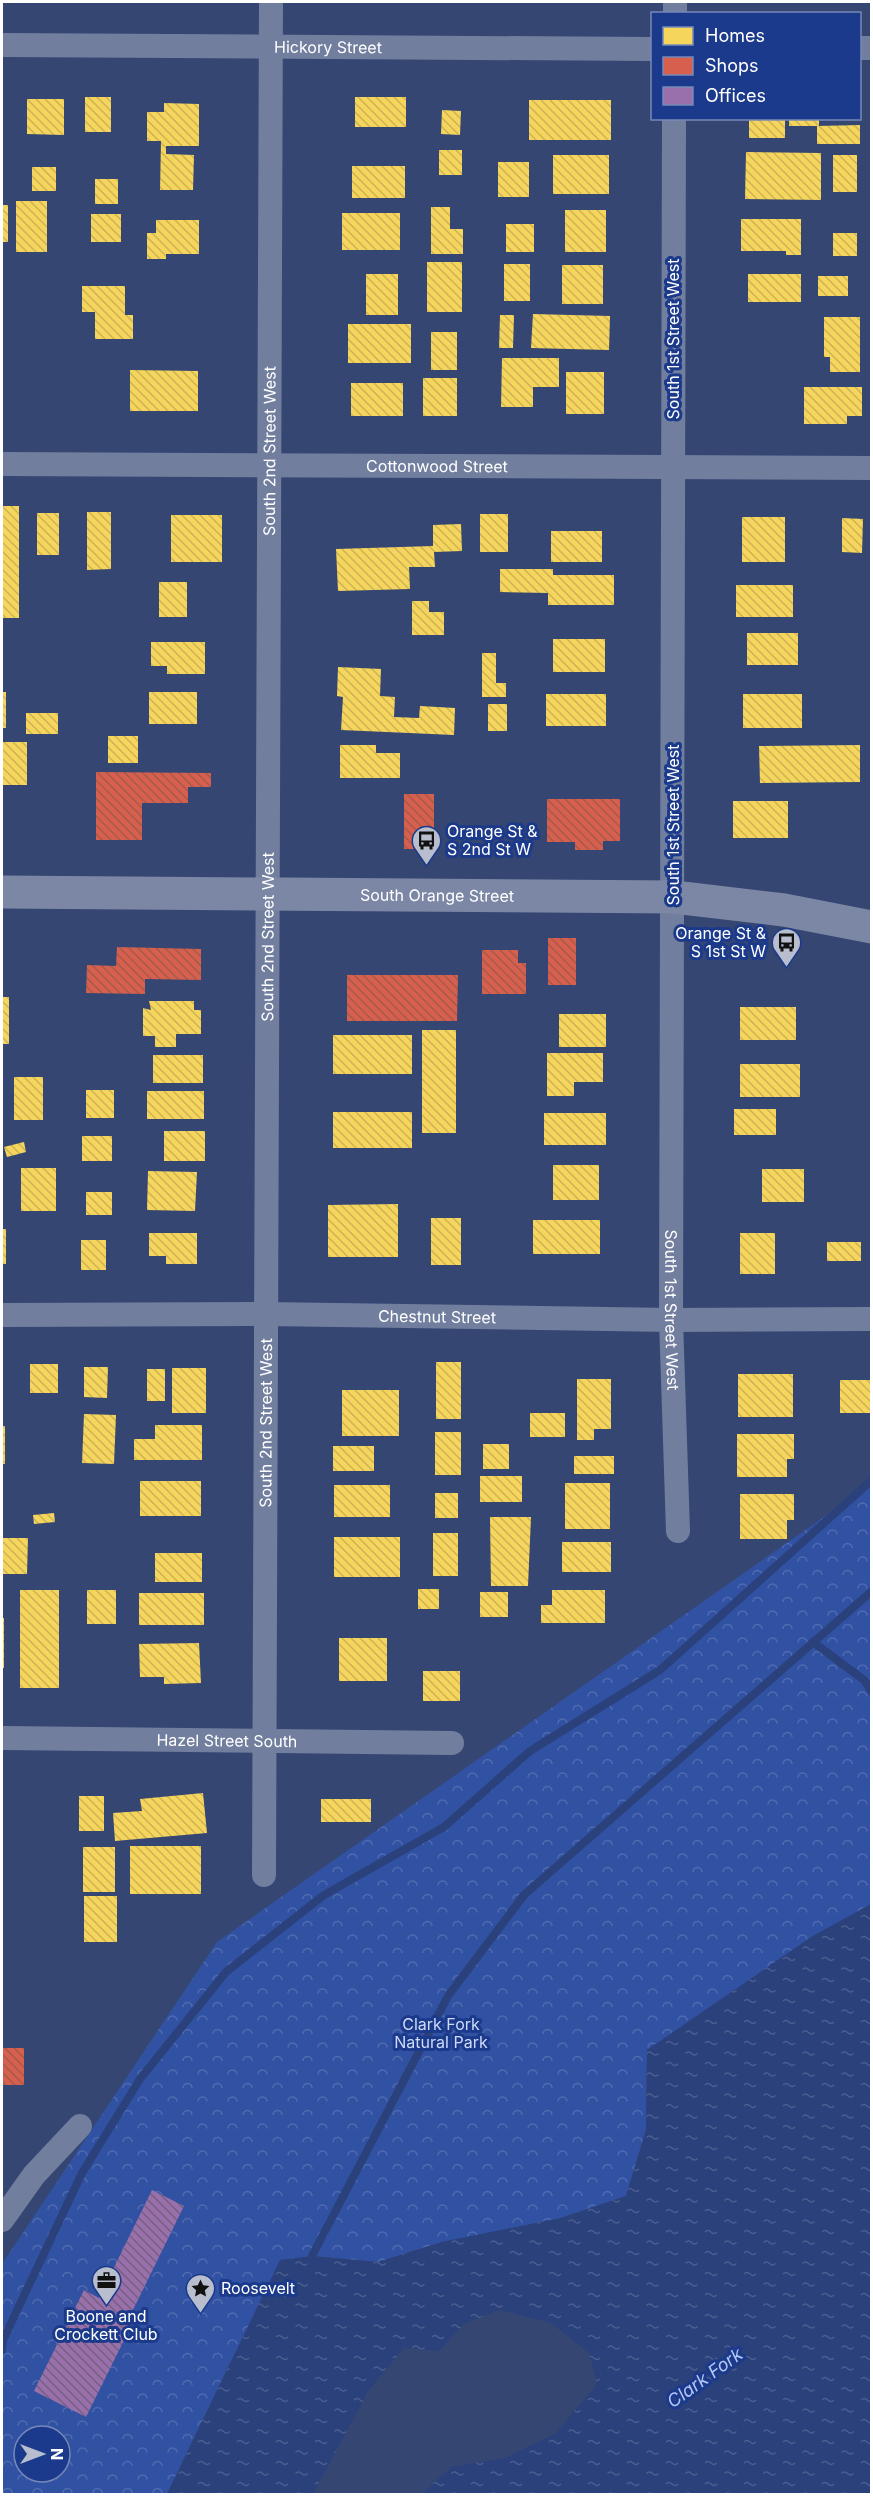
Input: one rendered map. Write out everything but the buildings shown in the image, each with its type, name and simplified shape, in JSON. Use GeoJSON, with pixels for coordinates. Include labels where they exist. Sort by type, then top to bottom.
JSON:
{"type":"FeatureCollection","features":[{"type":"Feature","properties":{"kind":"main road","name":"South Orange Street"},"geometry":{"type":"LineString","coordinates":[[2,892],[674,897],[784,910],[872,927]]}},
{"type":"Feature","properties":{"kind":"street","name":"South 2nd Street West"},"geometry":{"type":"LineString","coordinates":[[264,1875],[271,2]]}},
{"type":"Feature","properties":{"kind":"street","name":"Hickory Street"},"geometry":{"type":"LineString","coordinates":[[2,45],[651,50]]}},
{"type":"Feature","properties":{"kind":"street","name":"South 1st Street West"},"geometry":{"type":"LineString","coordinates":[[674,120],[674,897],[671,1320],[678,1531]]}},
{"type":"Feature","properties":{"kind":"street","name":"Cottonwood Street"},"geometry":{"type":"LineString","coordinates":[[2,464],[872,468]]}},
{"type":"Feature","properties":{"kind":"street","name":"Chestnut Street"},"geometry":{"type":"LineString","coordinates":[[2,1315],[266,1314],[671,1320],[872,1319]]}},
{"type":"Feature","properties":{"kind":"street","name":"Hazel Street South"},"geometry":{"type":"LineString","coordinates":[[2,1738],[452,1743]]}},
{"type":"Feature","properties":{"kind":"street"},"geometry":{"type":"LineString","coordinates":[[2,2220],[34,2175],[80,2126]]}},
{"type":"Feature","properties":{"kind":"green space","name":"Clark Fork Natural Park"},"geometry":{"type":"Polygon","coordinates":[[[871,1484],[871,1904],[647,2050],[646,2130],[626,2196],[561,2218],[442,2242],[378,2262],[312,2256],[230,2363],[167,2494],[2,2494],[2,2264],[217,1942],[871,1484]]]}},
{"type":"Feature","properties":{"kind":"water","name":"Clark Fork"},"geometry":{"type":"Polygon","coordinates":[[[871,1904],[871,2494],[422,2494],[451,2467],[505,2458],[555,2434],[597,2384],[589,2353],[551,2323],[499,2310],[464,2324],[439,2351],[404,2348],[369,2390],[313,2494],[167,2494],[280,2260],[312,2256],[378,2262],[442,2242],[561,2218],[626,2196],[646,2130],[647,2050],[811,1937],[871,1904]]]}},
{"type":"Feature","properties":{"kind":"waterway"},"geometry":{"type":"LineString","coordinates":[[2,2350],[3,2340],[82,2173],[140,2079],[226,1972],[324,1895],[444,1827],[530,1751],[660,1670],[872,1480]]}},
{"type":"Feature","properties":{"kind":"waterway"},"geometry":{"type":"LineString","coordinates":[[311,2264],[312,2256],[448,1996],[524,1895],[872,1591]]}},
{"type":"Feature","properties":{"kind":"waterway"},"geometry":{"type":"LineString","coordinates":[[813,1642],[864,1680],[872,1692]]}},
{"type":"Feature","properties":{"kind":"place","name":"Orange St & S 2nd St W"},"geometry":{"type":"Point","coordinates":[426,866]}},
{"type":"Feature","properties":{"kind":"place","name":"Orange St & S 1st St W"},"geometry":{"type":"Point","coordinates":[787,968]}},
{"type":"Feature","properties":{"kind":"place","name":"Boone and Crockett Club"},"geometry":{"type":"Point","coordinates":[106,2306]}},
{"type":"Feature","properties":{"kind":"place","name":"Roosevelt"},"geometry":{"type":"Point","coordinates":[200,2314]}}]}
